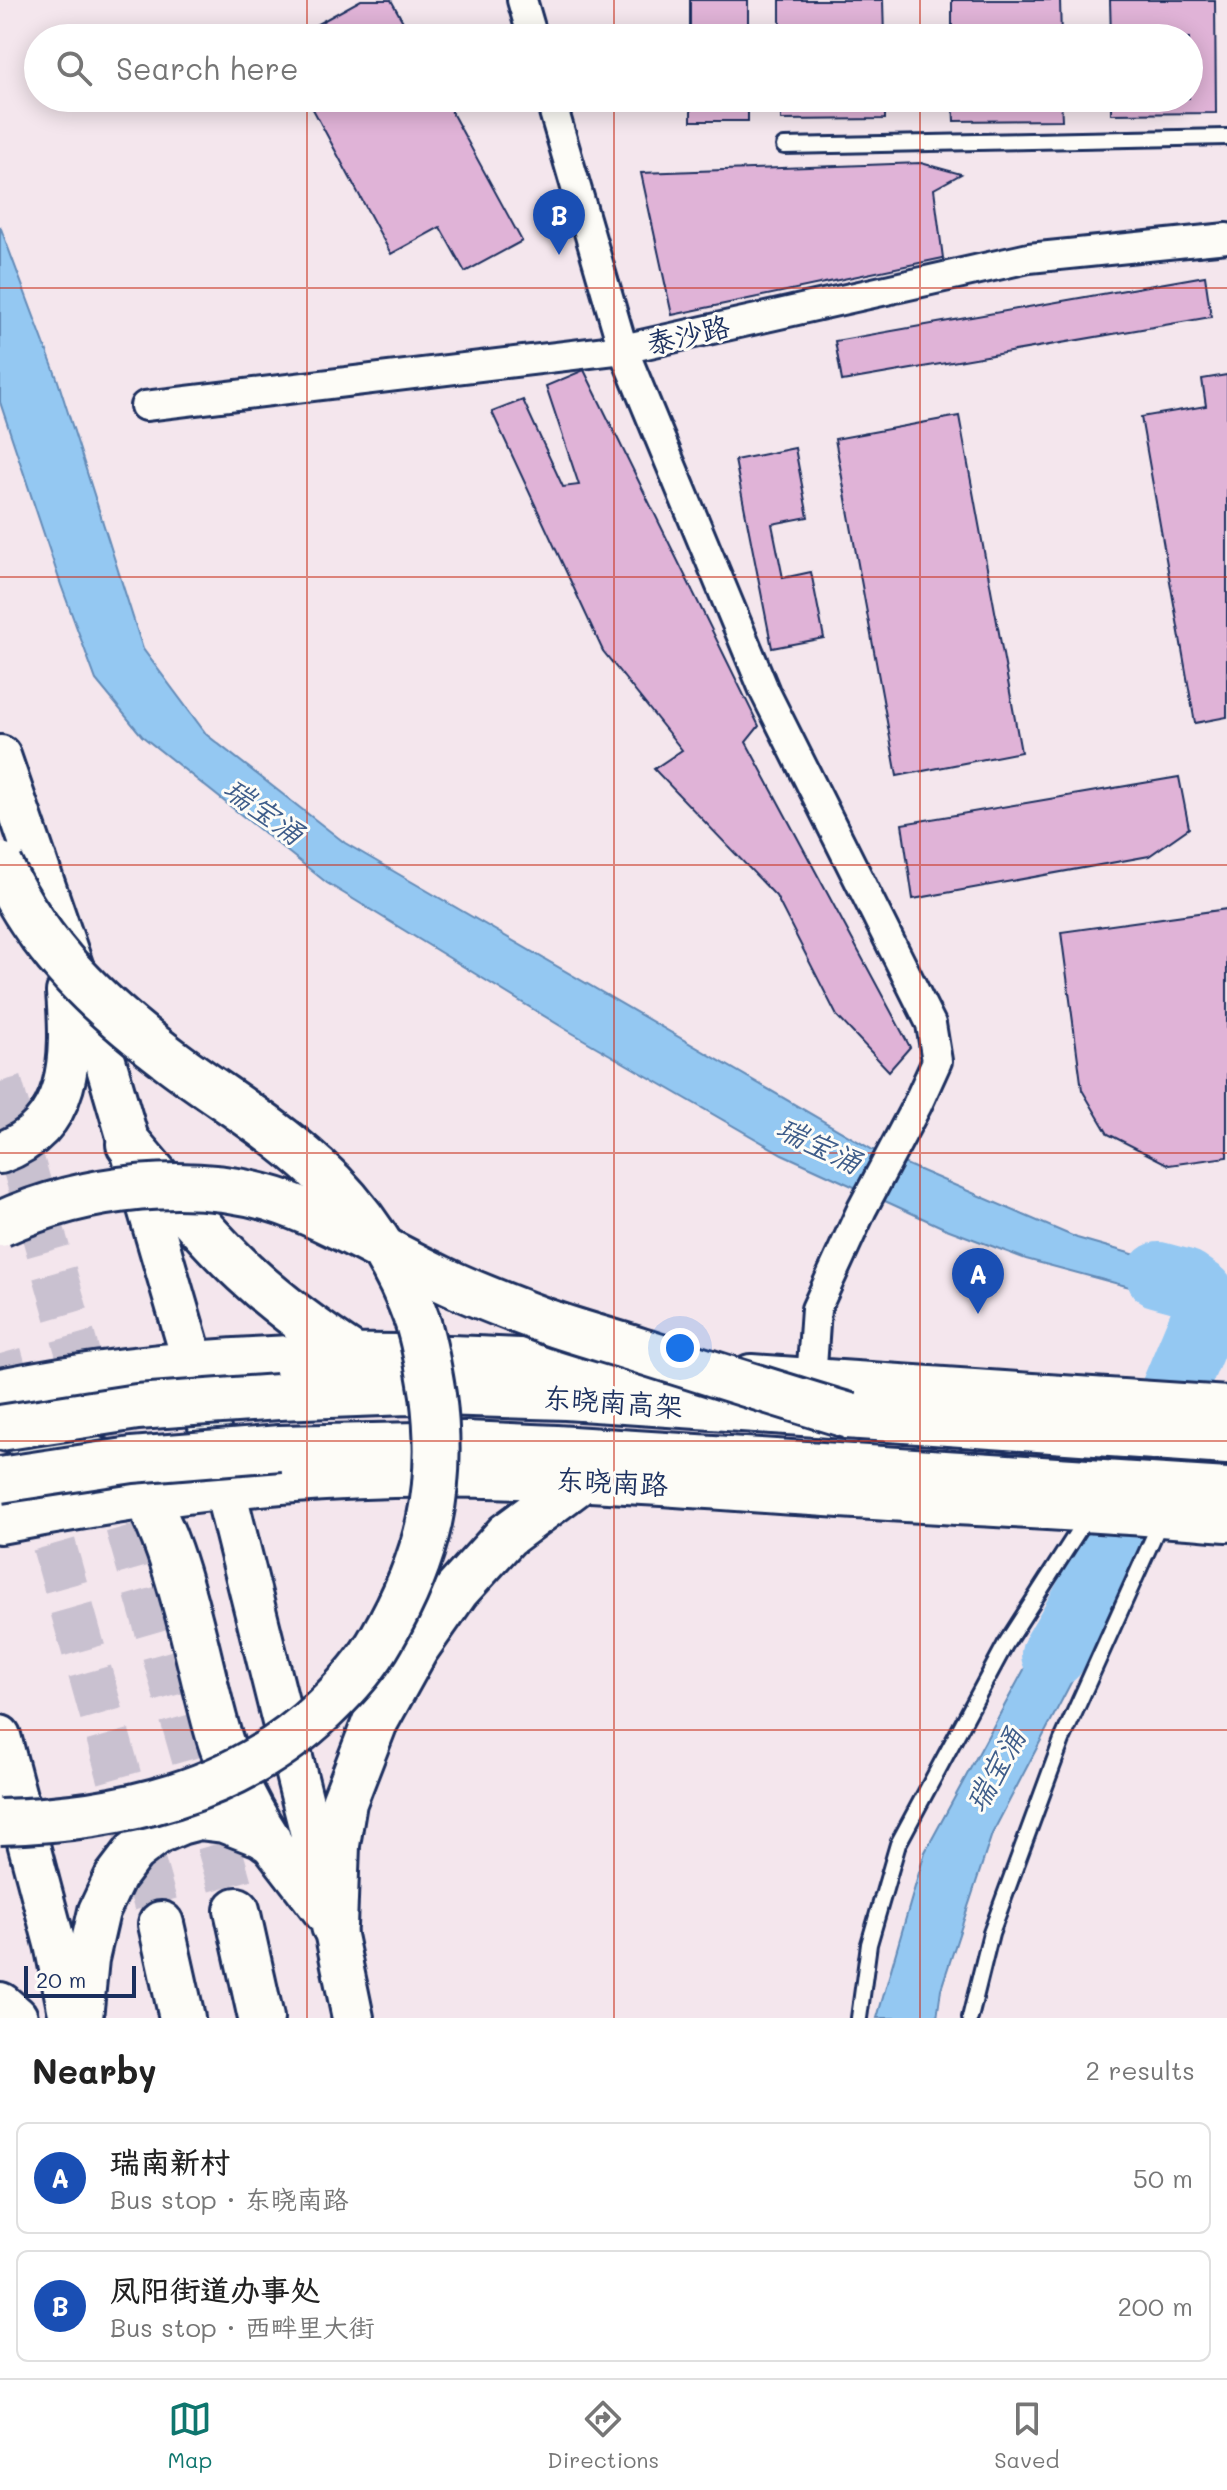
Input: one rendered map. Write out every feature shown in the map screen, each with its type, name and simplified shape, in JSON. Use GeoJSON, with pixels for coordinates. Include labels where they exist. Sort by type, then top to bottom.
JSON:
{"type":"FeatureCollection","features":[{"type":"Feature","properties":{"kind":"main road"},"geometry":{"type":"LineString","coordinates":[[0,756],[106,1064],[193,1362],[334,1926],[353,2018]]}},
{"type":"Feature","properties":{"kind":"main road"},"geometry":{"type":"LineString","coordinates":[[0,865],[11,890],[37,932],[66,969],[136,1033],[233,1102],[318,1169],[364,1223],[397,1275],[417,1319],[428,1360],[438,1461],[433,1506],[419,1564],[398,1609],[345,1689],[310,1723],[266,1755],[223,1779],[138,1807],[85,1817],[7,1805]]}},
{"type":"Feature","properties":{"kind":"main road"},"geometry":{"type":"LineString","coordinates":[[0,1153],[37,1134],[64,1088],[71,1040],[64,941]]}},
{"type":"Feature","properties":{"kind":"main road"},"geometry":{"type":"LineString","coordinates":[[129,1144],[246,1275],[315,1331],[353,1356]]}},
{"type":"Feature","properties":{"kind":"main road"},"geometry":{"type":"LineString","coordinates":[[0,1224],[23,1213],[84,1195],[134,1188],[235,1190],[281,1202],[331,1222],[443,1279],[540,1319],[850,1416]]}},
{"type":"Feature","properties":{"kind":"main road"},"geometry":{"type":"LineString","coordinates":[[1,1403],[110,1372],[193,1362],[353,1356],[496,1358],[1227,1409]]}},
{"type":"Feature","properties":{"kind":"main road","name":"东晓南高架"},"geometry":{"type":"LineString","coordinates":[[1,1403],[137,1407],[408,1392],[566,1397],[1227,1442]]}},
{"type":"Feature","properties":{"kind":"main road"},"geometry":{"type":"LineString","coordinates":[[1,1403],[25,1409],[67,1437],[80,1442],[224,1485]]}},
{"type":"Feature","properties":{"kind":"main road"},"geometry":{"type":"LineString","coordinates":[[1,1403],[27,1434],[120,1470],[144,1496],[169,1547],[222,1747],[247,1807],[334,1926]]}},
{"type":"Feature","properties":{"kind":"main road","name":"东晓南高架"},"geometry":{"type":"LineString","coordinates":[[0,1480],[188,1453],[465,1444],[1227,1491]]}},
{"type":"Feature","properties":{"kind":"main road","name":"东晓南路"},"geometry":{"type":"LineString","coordinates":[[0,1521],[93,1503],[224,1485],[395,1475],[581,1480],[1227,1519]]}},
{"type":"Feature","properties":{"kind":"main road"},"geometry":{"type":"LineString","coordinates":[[334,1926],[337,1845],[344,1802],[375,1722],[415,1650],[457,1590],[507,1535],[581,1480]]}},
{"type":"Feature","properties":{"kind":"main road"},"geometry":{"type":"LineString","coordinates":[[0,1736],[7,1805],[55,1944],[70,2018]]}},
{"type":"Feature","properties":{"kind":"main road"},"geometry":{"type":"LineString","coordinates":[[82,2018],[88,1959],[99,1911],[115,1877],[134,1852],[159,1833],[199,1819],[224,1822],[268,1839]]}},
{"type":"Feature","properties":{"kind":"main road"},"geometry":{"type":"LineString","coordinates":[[237,1910],[261,2018]]}},
{"type":"Feature","properties":{"kind":"main road"},"geometry":{"type":"LineString","coordinates":[[161,1924],[182,2018]]}},
{"type":"Feature","properties":{"kind":"main road"},"geometry":{"type":"LineString","coordinates":[[0,2005],[15,2018]]}},
{"type":"Feature","properties":{"kind":"street"},"geometry":{"type":"LineString","coordinates":[[522,0],[529,24]]}},
{"type":"Feature","properties":{"kind":"street"},"geometry":{"type":"LineString","coordinates":[[554,112],[623,349],[765,692],[931,1024],[937,1061],[862,1209],[816,1309],[811,1381]]}},
{"type":"Feature","properties":{"kind":"street","name":"泰沙路"},"geometry":{"type":"LineString","coordinates":[[145,406],[623,349],[1029,258],[1227,238]]}},
{"type":"Feature","properties":{"kind":"lane"},"geometry":{"type":"LineString","coordinates":[[784,146],[1227,137]]}},
{"type":"Feature","properties":{"kind":"lane"},"geometry":{"type":"LineString","coordinates":[[859,2018],[869,1944],[898,1844],[1005,1645],[1092,1510]]}},
{"type":"Feature","properties":{"kind":"lane"},"geometry":{"type":"LineString","coordinates":[[970,2018],[991,1933],[1062,1740],[1164,1514]]}},
{"type":"Feature","properties":{"kind":"water"},"geometry":{"type":"Polygon","coordinates":[[[0,226],[57,378],[143,649],[207,735],[345,843],[873,1150],[1077,1238],[1212,1277],[1227,1291],[1227,1336],[1178,1334],[1179,1298],[1026,1259],[944,1228],[782,1154],[567,1030],[327,883],[142,736],[96,680],[0,402],[0,226]]]}},
{"type":"Feature","properties":{"kind":"water"},"geometry":{"type":"Polygon","coordinates":[[[1077,1572],[1125,1579],[992,1834],[941,1989],[937,2018],[877,2018],[925,1852],[1077,1572]]]}},
{"type":"Feature","properties":{"kind":"building"},"geometry":{"type":"Polygon","coordinates":[[[361,0],[391,0],[404,24],[317,24],[361,0]]]}},
{"type":"Feature","properties":{"kind":"building"},"geometry":{"type":"Polygon","coordinates":[[[690,0],[748,0],[748,24],[690,24],[690,0]]]}},
{"type":"Feature","properties":{"kind":"building"},"geometry":{"type":"Polygon","coordinates":[[[780,0],[883,0],[884,24],[780,24],[780,0]]]}},
{"type":"Feature","properties":{"kind":"building"},"geometry":{"type":"Polygon","coordinates":[[[952,0],[1060,0],[1061,24],[952,24],[952,0]]]}},
{"type":"Feature","properties":{"kind":"building"},"geometry":{"type":"Polygon","coordinates":[[[1110,0],[1215,0],[1216,113],[1111,114],[1203,112],[1203,24],[1111,24],[1110,0]]]}},
{"type":"Feature","properties":{"kind":"building"},"geometry":{"type":"Polygon","coordinates":[[[315,112],[452,112],[522,241],[465,272],[440,227],[391,254],[315,112]]]}},
{"type":"Feature","properties":{"kind":"building"},"geometry":{"type":"Polygon","coordinates":[[[691,112],[748,112],[748,121],[691,121],[691,112]]]}},
{"type":"Feature","properties":{"kind":"building"},"geometry":{"type":"Polygon","coordinates":[[[781,112],[885,112],[885,119],[781,120],[781,112]]]}},
{"type":"Feature","properties":{"kind":"building"},"geometry":{"type":"Polygon","coordinates":[[[954,112],[1062,112],[1062,120],[954,121],[954,112]]]}},
{"type":"Feature","properties":{"kind":"building"},"geometry":{"type":"Polygon","coordinates":[[[921,163],[961,174],[934,189],[943,258],[672,315],[641,173],[921,163]]]}},
{"type":"Feature","properties":{"kind":"building"},"geometry":{"type":"Polygon","coordinates":[[[1205,276],[1211,317],[842,381],[835,341],[1205,276]]]}},
{"type":"Feature","properties":{"kind":"building"},"geometry":{"type":"Polygon","coordinates":[[[584,370],[759,726],[746,742],[910,1047],[889,1071],[837,1016],[776,896],[654,769],[682,750],[603,651],[492,412],[523,400],[563,487],[579,485],[546,386],[584,370]]]}},
{"type":"Feature","properties":{"kind":"building"},"geometry":{"type":"Polygon","coordinates":[[[1227,375],[1227,717],[1195,723],[1141,417],[1206,406],[1202,379],[1227,375]]]}},
{"type":"Feature","properties":{"kind":"building"},"geometry":{"type":"Polygon","coordinates":[[[959,416],[1021,752],[897,776],[835,439],[959,416]]]}},
{"type":"Feature","properties":{"kind":"building"},"geometry":{"type":"Polygon","coordinates":[[[795,448],[808,517],[772,524],[783,578],[811,572],[824,638],[772,648],[735,460],[795,448]]]}},
{"type":"Feature","properties":{"kind":"building"},"geometry":{"type":"Polygon","coordinates":[[[1179,777],[1189,828],[1149,856],[913,899],[902,824],[1179,777]]]}},
{"type":"Feature","properties":{"kind":"building"},"geometry":{"type":"Polygon","coordinates":[[[1227,909],[1227,1157],[1169,1165],[1108,1134],[1082,1090],[1061,932],[1227,909]]]}},
{"type":"Feature","properties":{"kind":"waterway","name":"瑞宝涌"},"geometry":{"type":"LineString","coordinates":[[1054,1654],[1087,1597],[1206,1313],[1202,1294],[1185,1282],[1159,1275]]}},
{"type":"Feature","properties":{"kind":"tunnel"},"geometry":{"type":"LineString","coordinates":[[0,1082],[237,1910]]}},
{"type":"Feature","properties":{"kind":"tunnel"},"geometry":{"type":"LineString","coordinates":[[0,1354],[161,1924]]}},
{"type":"Feature","properties":{"kind":"place","name":"凤阳街道办事处"},"geometry":{"type":"Point","coordinates":[559,255]}},
{"type":"Feature","properties":{"kind":"place","name":"瑞南新村"},"geometry":{"type":"Point","coordinates":[978,1314]}}]}
